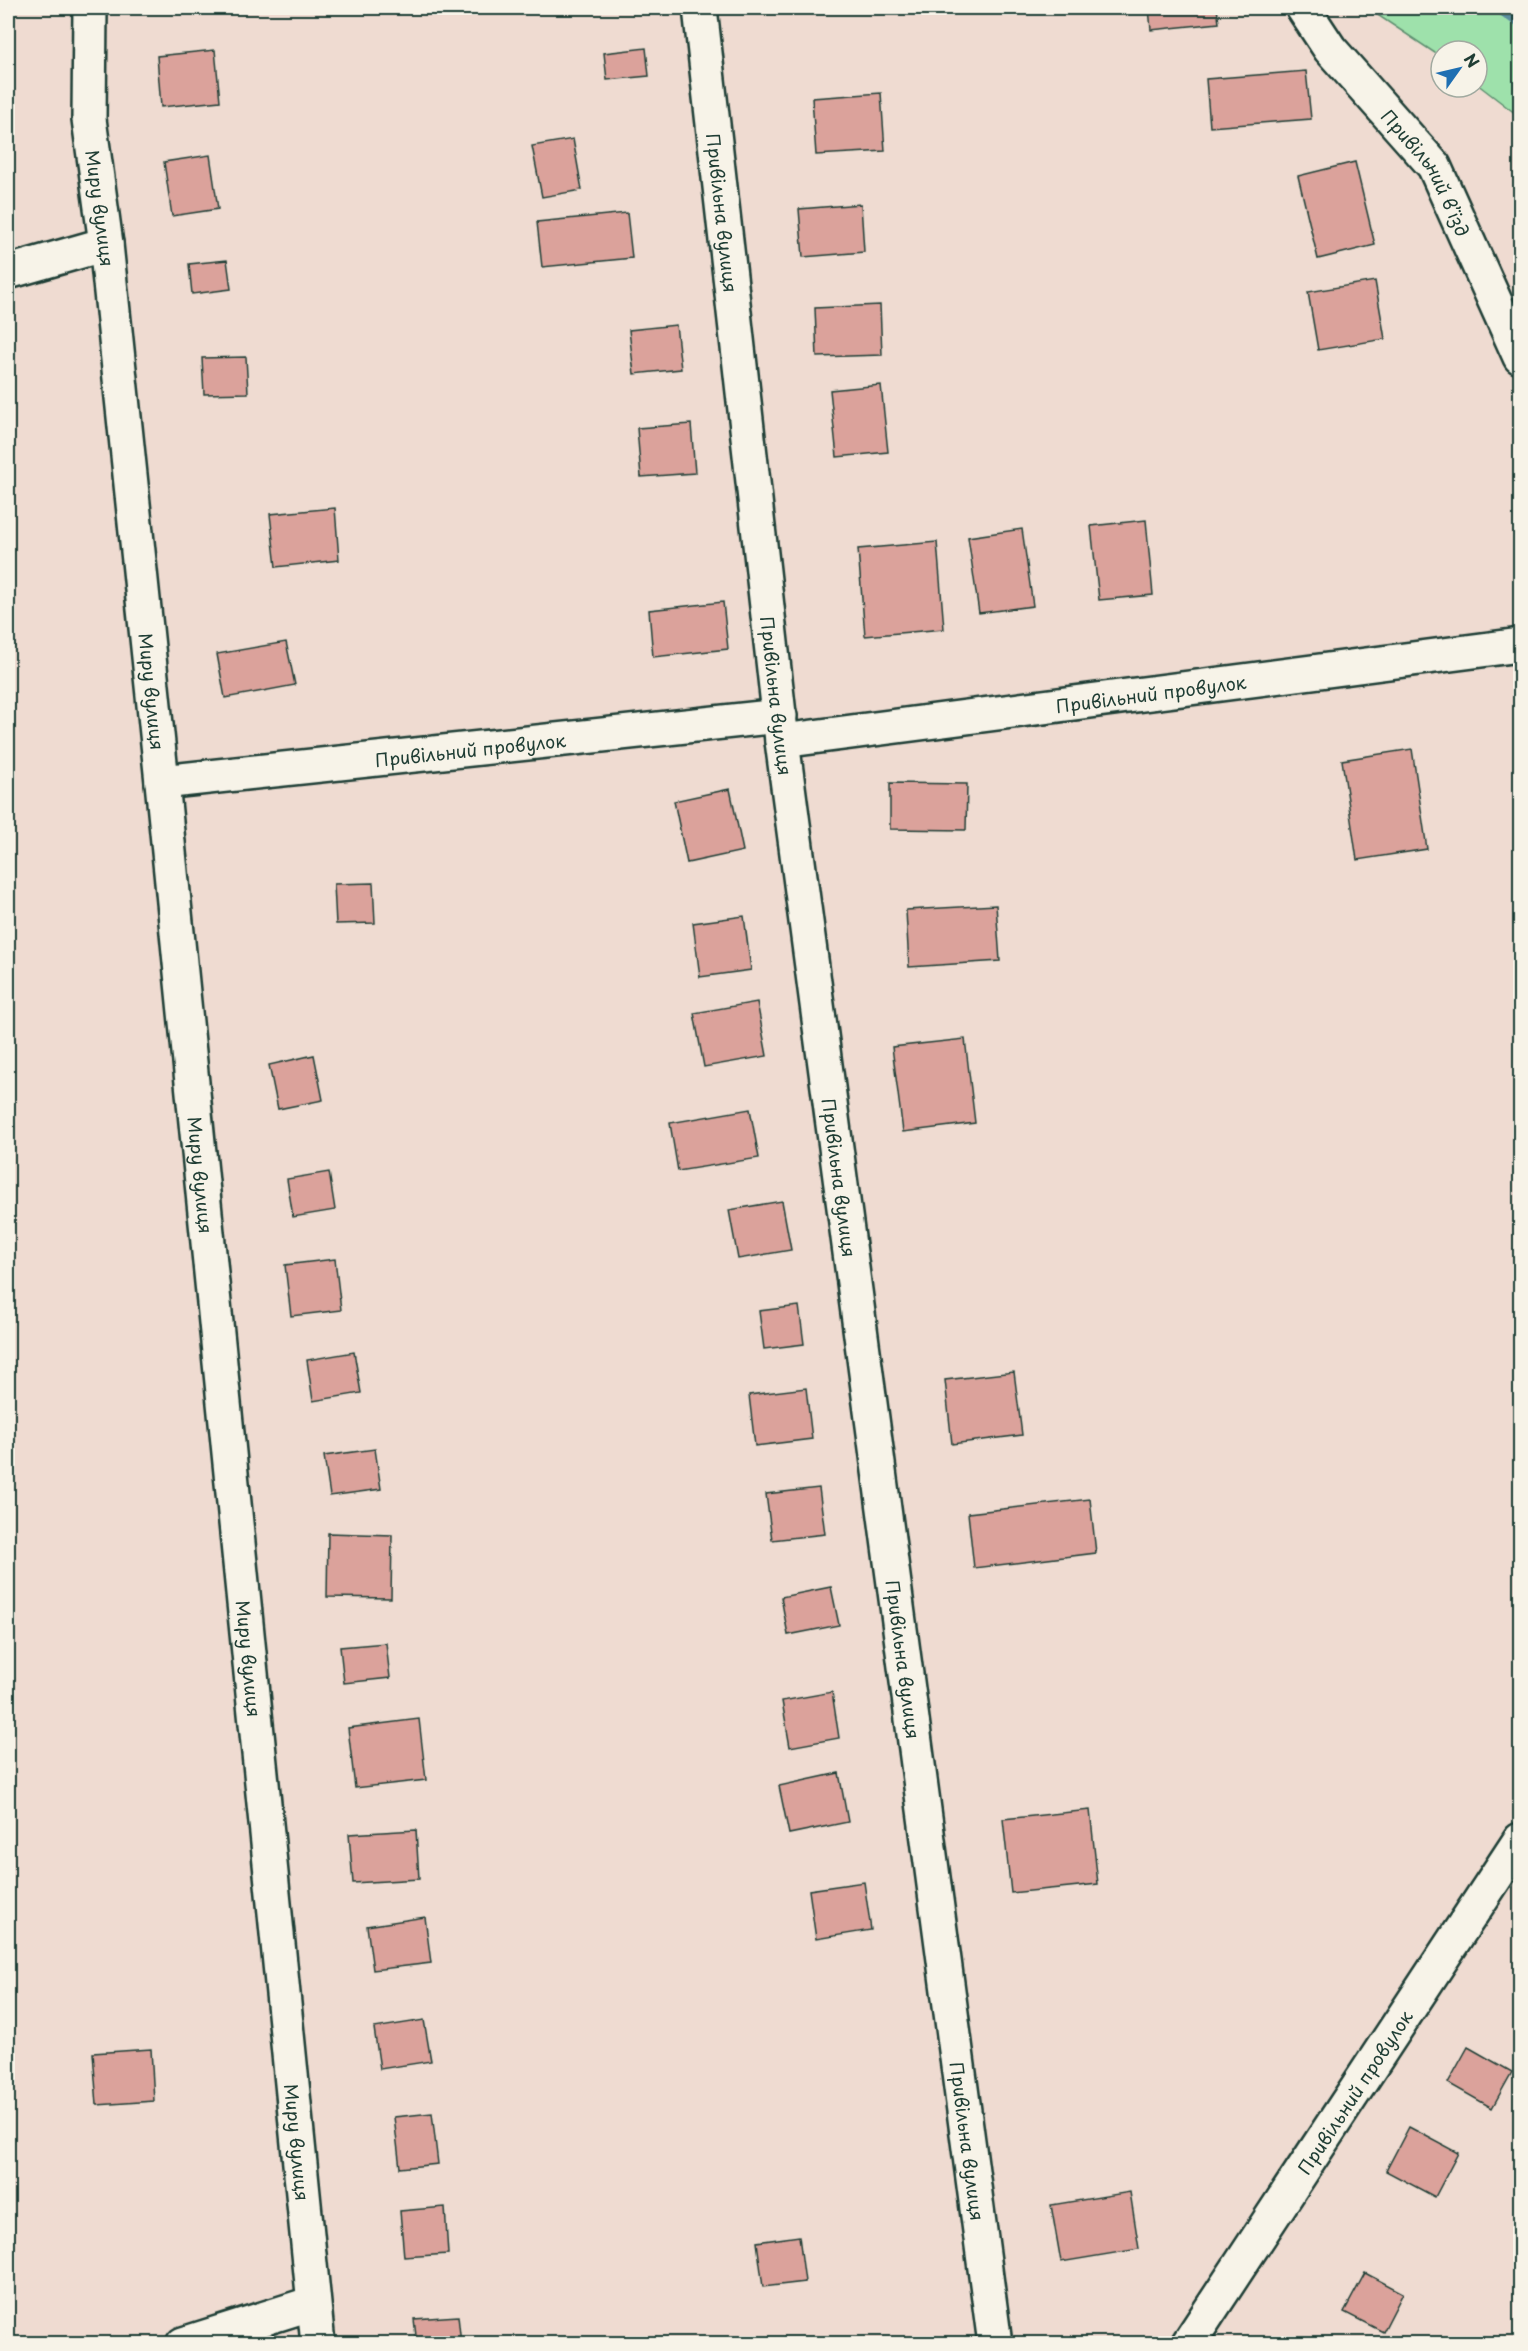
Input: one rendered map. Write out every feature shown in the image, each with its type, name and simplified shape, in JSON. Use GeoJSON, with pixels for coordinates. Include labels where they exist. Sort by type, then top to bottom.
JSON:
{"type":"FeatureCollection","features":[{"type":"Feature","properties":{"kind":"street","name":"Миру вулиця"},"geometry":{"type":"LineString","coordinates":[[90,8],[88,119],[106,244],[162,782],[318,2343]]}},
{"type":"Feature","properties":{"kind":"street","name":"Привільна вулиця"},"geometry":{"type":"LineString","coordinates":[[700,8],[781,729],[995,2343]]}},
{"type":"Feature","properties":{"kind":"street","name":"Привільний в’їзд"},"geometry":{"type":"LineString","coordinates":[[1304,8],[1330,49],[1434,165],[1521,357]]}},
{"type":"Feature","properties":{"kind":"street"},"geometry":{"type":"LineString","coordinates":[[8,272],[106,244]]}},
{"type":"Feature","properties":{"kind":"street","name":"Привільний провулок"},"geometry":{"type":"LineString","coordinates":[[162,782],[781,729],[1521,645]]}},
{"type":"Feature","properties":{"kind":"street","name":"Привільний провулок"},"geometry":{"type":"LineString","coordinates":[[1188,2343],[1521,1840]]}},
{"type":"Feature","properties":{"kind":"street"},"geometry":{"type":"LineString","coordinates":[[183,2343],[313,2303]]}},
{"type":"Feature","properties":{"kind":"green space"},"geometry":{"type":"Polygon","coordinates":[[[1367,8],[1520,8],[1520,117],[1489,93],[1489,39],[1429,39],[1429,49],[1367,8]]]}},
{"type":"Feature","properties":{"kind":"building"},"geometry":{"type":"Polygon","coordinates":[[[1149,8],[1217,8],[1219,23],[1151,30],[1149,8]]]}},
{"type":"Feature","properties":{"kind":"building"},"geometry":{"type":"Polygon","coordinates":[[[646,48],[649,76],[607,80],[604,53],[646,48]]]}},
{"type":"Feature","properties":{"kind":"building"},"geometry":{"type":"Polygon","coordinates":[[[215,50],[220,101],[161,107],[157,56],[215,50]]]}},
{"type":"Feature","properties":{"kind":"building"},"geometry":{"type":"Polygon","coordinates":[[[1306,71],[1311,119],[1210,127],[1206,79],[1306,71]]]}},
{"type":"Feature","properties":{"kind":"building"},"geometry":{"type":"Polygon","coordinates":[[[881,93],[885,151],[816,155],[812,98],[881,93]]]}},
{"type":"Feature","properties":{"kind":"building"},"geometry":{"type":"Polygon","coordinates":[[[573,139],[582,190],[542,197],[532,146],[573,139]]]}},
{"type":"Feature","properties":{"kind":"building"},"geometry":{"type":"Polygon","coordinates":[[[210,155],[218,209],[172,216],[164,162],[210,155]]]}},
{"type":"Feature","properties":{"kind":"building"},"geometry":{"type":"Polygon","coordinates":[[[1355,162],[1375,245],[1318,259],[1298,176],[1355,162]]]}},
{"type":"Feature","properties":{"kind":"building"},"geometry":{"type":"Polygon","coordinates":[[[861,204],[864,252],[803,257],[799,209],[861,204]]]}},
{"type":"Feature","properties":{"kind":"building"},"geometry":{"type":"Polygon","coordinates":[[[627,213],[632,258],[542,267],[537,222],[627,213]]]}},
{"type":"Feature","properties":{"kind":"building"},"geometry":{"type":"Polygon","coordinates":[[[227,260],[231,289],[192,294],[189,264],[227,260]]]}},
{"type":"Feature","properties":{"kind":"building"},"geometry":{"type":"Polygon","coordinates":[[[1375,281],[1385,339],[1318,350],[1308,292],[1375,281]]]}},
{"type":"Feature","properties":{"kind":"building"},"geometry":{"type":"Polygon","coordinates":[[[880,305],[882,355],[817,357],[815,308],[880,305]]]}},
{"type":"Feature","properties":{"kind":"building"},"geometry":{"type":"Polygon","coordinates":[[[676,325],[681,369],[634,374],[629,330],[676,325]]]}},
{"type":"Feature","properties":{"kind":"building"},"geometry":{"type":"Polygon","coordinates":[[[246,357],[248,393],[204,394],[202,358],[246,357]]]}},
{"type":"Feature","properties":{"kind":"building"},"geometry":{"type":"Polygon","coordinates":[[[881,385],[888,452],[837,457],[830,390],[881,385]]]}},
{"type":"Feature","properties":{"kind":"building"},"geometry":{"type":"Polygon","coordinates":[[[691,424],[695,473],[641,477],[637,428],[691,424]]]}},
{"type":"Feature","properties":{"kind":"building"},"geometry":{"type":"Polygon","coordinates":[[[335,508],[339,560],[276,567],[270,514],[335,508]]]}},
{"type":"Feature","properties":{"kind":"building"},"geometry":{"type":"Polygon","coordinates":[[[1146,520],[1153,595],[1099,600],[1091,526],[1146,520]]]}},
{"type":"Feature","properties":{"kind":"building"},"geometry":{"type":"Polygon","coordinates":[[[1022,529],[1033,606],[979,613],[968,537],[1022,529]]]}},
{"type":"Feature","properties":{"kind":"building"},"geometry":{"type":"Polygon","coordinates":[[[937,542],[944,629],[865,636],[858,549],[937,542]]]}},
{"type":"Feature","properties":{"kind":"building"},"geometry":{"type":"Polygon","coordinates":[[[723,602],[728,649],[653,657],[649,610],[723,602]]]}},
{"type":"Feature","properties":{"kind":"building"},"geometry":{"type":"Polygon","coordinates":[[[286,642],[295,685],[225,698],[217,654],[286,642]]]}},
{"type":"Feature","properties":{"kind":"building"},"geometry":{"type":"Polygon","coordinates":[[[1412,749],[1427,849],[1357,860],[1342,760],[1412,749]]]}},
{"type":"Feature","properties":{"kind":"building"},"geometry":{"type":"Polygon","coordinates":[[[890,783],[967,784],[966,830],[890,829],[890,783]]]}},
{"type":"Feature","properties":{"kind":"building"},"geometry":{"type":"Polygon","coordinates":[[[730,789],[743,851],[687,863],[674,801],[730,789]]]}},
{"type":"Feature","properties":{"kind":"building"},"geometry":{"type":"Polygon","coordinates":[[[373,883],[375,923],[336,924],[334,884],[373,883]]]}},
{"type":"Feature","properties":{"kind":"building"},"geometry":{"type":"Polygon","coordinates":[[[996,905],[1000,961],[909,967],[906,910],[996,905]]]}},
{"type":"Feature","properties":{"kind":"building"},"geometry":{"type":"Polygon","coordinates":[[[744,916],[751,970],[700,977],[693,923],[744,916]]]}},
{"type":"Feature","properties":{"kind":"building"},"geometry":{"type":"Polygon","coordinates":[[[757,1002],[767,1056],[704,1067],[694,1013],[757,1002]]]}},
{"type":"Feature","properties":{"kind":"building"},"geometry":{"type":"Polygon","coordinates":[[[965,1039],[975,1123],[903,1132],[892,1047],[965,1039]]]}},
{"type":"Feature","properties":{"kind":"building"},"geometry":{"type":"Polygon","coordinates":[[[314,1055],[323,1100],[278,1109],[269,1065],[314,1055]]]}},
{"type":"Feature","properties":{"kind":"building"},"geometry":{"type":"Polygon","coordinates":[[[750,1109],[759,1158],[678,1171],[670,1123],[750,1109]]]}},
{"type":"Feature","properties":{"kind":"building"},"geometry":{"type":"Polygon","coordinates":[[[329,1172],[335,1210],[293,1217],[287,1179],[329,1172]]]}},
{"type":"Feature","properties":{"kind":"building"},"geometry":{"type":"Polygon","coordinates":[[[782,1201],[791,1250],[738,1259],[729,1210],[782,1201]]]}},
{"type":"Feature","properties":{"kind":"building"},"geometry":{"type":"Polygon","coordinates":[[[335,1259],[341,1310],[291,1316],[285,1265],[335,1259]]]}},
{"type":"Feature","properties":{"kind":"building"},"geometry":{"type":"Polygon","coordinates":[[[799,1306],[804,1344],[764,1349],[759,1311],[799,1306]]]}},
{"type":"Feature","properties":{"kind":"building"},"geometry":{"type":"Polygon","coordinates":[[[354,1352],[361,1393],[313,1401],[307,1360],[354,1352]]]}},
{"type":"Feature","properties":{"kind":"building"},"geometry":{"type":"Polygon","coordinates":[[[1014,1372],[1022,1435],[952,1444],[945,1380],[1014,1372]]]}},
{"type":"Feature","properties":{"kind":"building"},"geometry":{"type":"Polygon","coordinates":[[[806,1388],[812,1439],[755,1446],[749,1395],[806,1388]]]}},
{"type":"Feature","properties":{"kind":"building"},"geometry":{"type":"Polygon","coordinates":[[[375,1449],[381,1489],[330,1496],[324,1456],[375,1449]]]}},
{"type":"Feature","properties":{"kind":"building"},"geometry":{"type":"Polygon","coordinates":[[[819,1488],[825,1534],[772,1540],[766,1494],[819,1488]]]}},
{"type":"Feature","properties":{"kind":"building"},"geometry":{"type":"Polygon","coordinates":[[[1090,1499],[1096,1553],[974,1568],[968,1513],[1090,1499]]]}},
{"type":"Feature","properties":{"kind":"building"},"geometry":{"type":"Polygon","coordinates":[[[328,1533],[392,1535],[391,1598],[327,1597],[328,1533]]]}},
{"type":"Feature","properties":{"kind":"building"},"geometry":{"type":"Polygon","coordinates":[[[831,1587],[839,1625],[788,1635],[781,1597],[831,1587]]]}},
{"type":"Feature","properties":{"kind":"building"},"geometry":{"type":"Polygon","coordinates":[[[386,1643],[390,1678],[344,1683],[340,1647],[386,1643]]]}},
{"type":"Feature","properties":{"kind":"building"},"geometry":{"type":"Polygon","coordinates":[[[832,1692],[839,1738],[790,1747],[782,1701],[832,1692]]]}},
{"type":"Feature","properties":{"kind":"building"},"geometry":{"type":"Polygon","coordinates":[[[419,1719],[426,1780],[355,1788],[348,1728],[419,1719]]]}},
{"type":"Feature","properties":{"kind":"building"},"geometry":{"type":"Polygon","coordinates":[[[839,1773],[848,1822],[789,1834],[779,1786],[839,1773]]]}},
{"type":"Feature","properties":{"kind":"building"},"geometry":{"type":"Polygon","coordinates":[[[1090,1810],[1098,1884],[1011,1893],[1003,1819],[1090,1810]]]}},
{"type":"Feature","properties":{"kind":"building"},"geometry":{"type":"Polygon","coordinates":[[[416,1830],[419,1879],[353,1883],[349,1834],[416,1830]]]}},
{"type":"Feature","properties":{"kind":"building"},"geometry":{"type":"Polygon","coordinates":[[[864,1882],[871,1930],[816,1939],[809,1890],[864,1882]]]}},
{"type":"Feature","properties":{"kind":"building"},"geometry":{"type":"Polygon","coordinates":[[[425,1917],[431,1963],[373,1970],[367,1926],[425,1917]]]}},
{"type":"Feature","properties":{"kind":"building"},"geometry":{"type":"Polygon","coordinates":[[[424,2020],[431,2061],[380,2069],[374,2028],[424,2020]]]}},
{"type":"Feature","properties":{"kind":"building"},"geometry":{"type":"Polygon","coordinates":[[[1468,2047],[1512,2072],[1492,2108],[1448,2083],[1468,2047]]]}},
{"type":"Feature","properties":{"kind":"building"},"geometry":{"type":"Polygon","coordinates":[[[151,2049],[154,2101],[97,2105],[93,2053],[151,2049]]]}},
{"type":"Feature","properties":{"kind":"building"},"geometry":{"type":"Polygon","coordinates":[[[432,2113],[438,2164],[400,2168],[394,2117],[432,2113]]]}},
{"type":"Feature","properties":{"kind":"building"},"geometry":{"type":"Polygon","coordinates":[[[1409,2127],[1458,2153],[1435,2197],[1386,2171],[1409,2127]]]}},
{"type":"Feature","properties":{"kind":"building"},"geometry":{"type":"Polygon","coordinates":[[[1130,2192],[1139,2249],[1061,2262],[1051,2205],[1130,2192]]]}},
{"type":"Feature","properties":{"kind":"building"},"geometry":{"type":"Polygon","coordinates":[[[445,2207],[448,2254],[404,2257],[400,2211],[445,2207]]]}},
{"type":"Feature","properties":{"kind":"building"},"geometry":{"type":"Polygon","coordinates":[[[799,2236],[805,2282],[763,2287],[757,2242],[799,2236]]]}},
{"type":"Feature","properties":{"kind":"building"},"geometry":{"type":"Polygon","coordinates":[[[1365,2273],[1403,2293],[1383,2332],[1344,2312],[1365,2273]]]}},
{"type":"Feature","properties":{"kind":"building"},"geometry":{"type":"Polygon","coordinates":[[[458,2316],[461,2344],[417,2344],[414,2319],[458,2316]]]}},
{"type":"Feature","properties":{"kind":"waterway"},"geometry":{"type":"LineString","coordinates":[[1502,8],[1520,21]]}}]}
